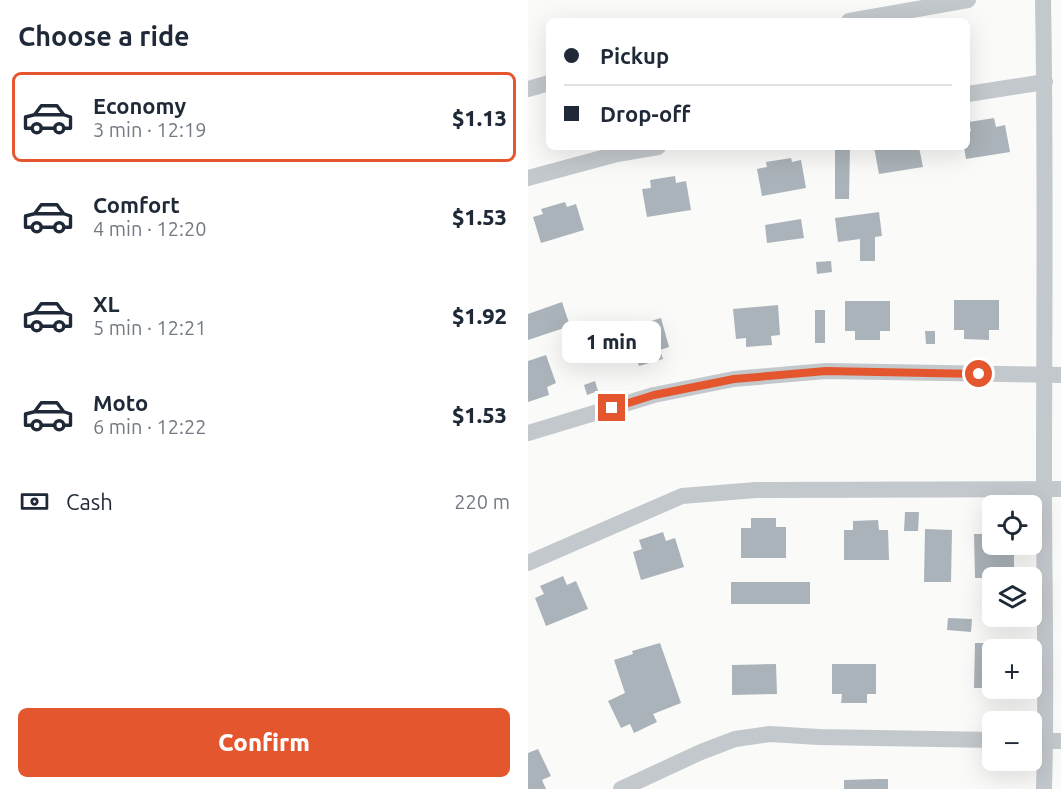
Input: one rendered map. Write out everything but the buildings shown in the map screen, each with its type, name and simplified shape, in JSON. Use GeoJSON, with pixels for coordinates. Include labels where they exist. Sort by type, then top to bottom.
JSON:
{"type":"FeatureCollection","features":[{"type":"Feature","properties":{"kind":"street"},"geometry":{"type":"LineString","coordinates":[[866,18],[968,0]]}},
{"type":"Feature","properties":{"kind":"street"},"geometry":{"type":"LineString","coordinates":[[1043,0],[1053,375],[1044,489],[1046,741],[1044,789]]}},
{"type":"Feature","properties":{"kind":"street"},"geometry":{"type":"LineString","coordinates":[[970,94],[1045,82]]}},
{"type":"Feature","properties":{"kind":"street"},"geometry":{"type":"LineString","coordinates":[[528,89],[546,84]]}},
{"type":"Feature","properties":{"kind":"street"},"geometry":{"type":"LineString","coordinates":[[528,178],[640,150]]}},
{"type":"Feature","properties":{"kind":"street"},"geometry":{"type":"LineString","coordinates":[[528,433],[654,395],[734,379],[826,371],[1053,375]]}},
{"type":"Feature","properties":{"kind":"street"},"geometry":{"type":"LineString","coordinates":[[528,563],[682,496],[756,490],[1061,489]]}},
{"type":"Feature","properties":{"kind":"street"},"geometry":{"type":"LineString","coordinates":[[621,789],[735,739],[770,734],[982,740]]}},
{"type":"Feature","properties":{"kind":"route"},"geometry":{"type":"LineString","coordinates":[[612,408],[654,395],[734,379],[826,371],[979,374]]}}]}
